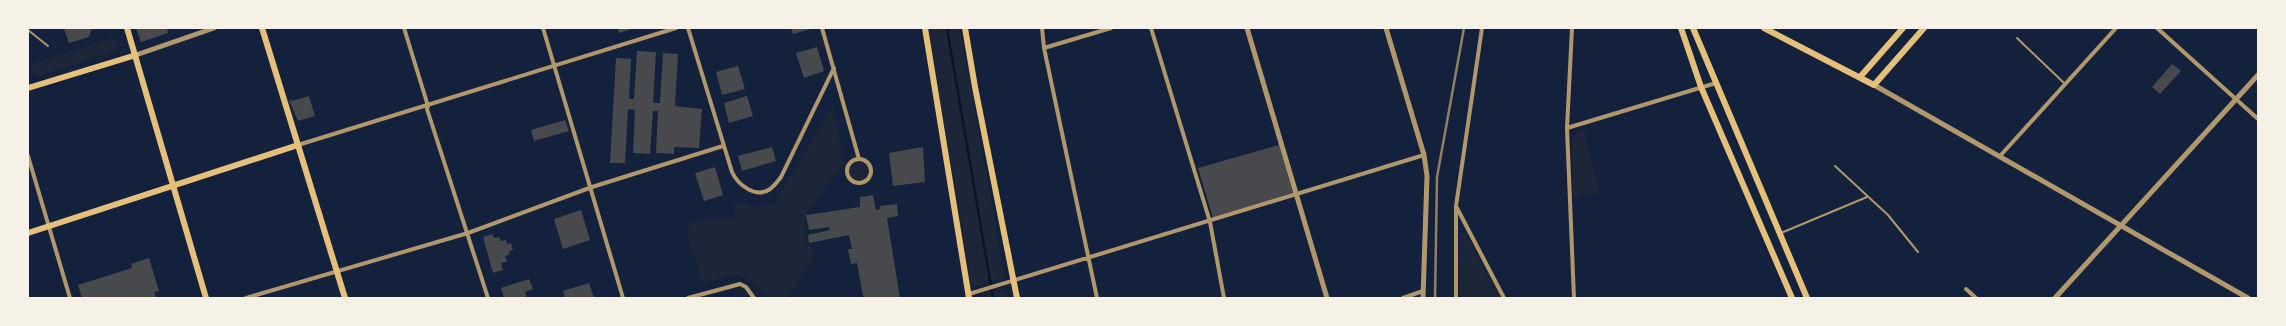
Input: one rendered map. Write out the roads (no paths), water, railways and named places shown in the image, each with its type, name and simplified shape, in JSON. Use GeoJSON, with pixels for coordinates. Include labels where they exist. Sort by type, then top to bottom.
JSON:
{"type":"FeatureCollection","features":[{"type":"Feature","properties":{"kind":"main road"},"geometry":{"type":"LineString","coordinates":[[127,28],[206,298]]}},
{"type":"Feature","properties":{"kind":"main road"},"geometry":{"type":"LineString","coordinates":[[262,28],[345,298]]}},
{"type":"Feature","properties":{"kind":"main road"},"geometry":{"type":"LineString","coordinates":[[925,28],[969,296]]}},
{"type":"Feature","properties":{"kind":"main road"},"geometry":{"type":"LineString","coordinates":[[965,28],[1017,298]]}},
{"type":"Feature","properties":{"kind":"main road"},"geometry":{"type":"LineString","coordinates":[[1681,28],[1701,87],[1792,298]]}},
{"type":"Feature","properties":{"kind":"main road"},"geometry":{"type":"LineString","coordinates":[[1693,28],[1807,298]]}},
{"type":"Feature","properties":{"kind":"main road"},"geometry":{"type":"LineString","coordinates":[[1764,28],[1874,85],[1924,28]]}},
{"type":"Feature","properties":{"kind":"main road"},"geometry":{"type":"LineString","coordinates":[[1860,77],[1903,28]]}},
{"type":"Feature","properties":{"kind":"main road"},"geometry":{"type":"LineString","coordinates":[[28,88],[136,55]]}},
{"type":"Feature","properties":{"kind":"main road"},"geometry":{"type":"LineString","coordinates":[[28,233],[174,187],[298,145]]}},
{"type":"Feature","properties":{"kind":"street"},"geometry":{"type":"LineString","coordinates":[[136,55],[214,28]]}},
{"type":"Feature","properties":{"kind":"street"},"geometry":{"type":"LineString","coordinates":[[404,28],[428,106],[427,109],[488,298]]}},
{"type":"Feature","properties":{"kind":"street"},"geometry":{"type":"LineString","coordinates":[[543,28],[592,187],[623,298]]}},
{"type":"Feature","properties":{"kind":"street"},"geometry":{"type":"LineString","coordinates":[[298,145],[676,28]]}},
{"type":"Feature","properties":{"kind":"street"},"geometry":{"type":"LineString","coordinates":[[688,28],[732,172],[736,182],[750,190],[765,191],[771,188],[781,177],[834,68]]}},
{"type":"Feature","properties":{"kind":"street"},"geometry":{"type":"LineString","coordinates":[[822,28],[858,159]]}},
{"type":"Feature","properties":{"kind":"street"},"geometry":{"type":"LineString","coordinates":[[1042,28],[1044,48],[1089,257],[1096,298]]}},
{"type":"Feature","properties":{"kind":"street"},"geometry":{"type":"LineString","coordinates":[[1044,48],[1111,28]]}},
{"type":"Feature","properties":{"kind":"street"},"geometry":{"type":"LineString","coordinates":[[1151,28],[1210,222],[1224,298]]}},
{"type":"Feature","properties":{"kind":"street"},"geometry":{"type":"LineString","coordinates":[[1247,28],[1328,298]]}},
{"type":"Feature","properties":{"kind":"street"},"geometry":{"type":"LineString","coordinates":[[1386,28],[1424,155],[1427,176],[1423,298]]}},
{"type":"Feature","properties":{"kind":"street"},"geometry":{"type":"LineString","coordinates":[[1456,298],[1456,206],[1482,28]]}},
{"type":"Feature","properties":{"kind":"street"},"geometry":{"type":"LineString","coordinates":[[1572,28],[1567,128],[1574,298]]}},
{"type":"Feature","properties":{"kind":"street"},"geometry":{"type":"LineString","coordinates":[[2000,156],[2064,83],[2116,28]]}},
{"type":"Feature","properties":{"kind":"street"},"geometry":{"type":"LineString","coordinates":[[2157,28],[2258,119]]}},
{"type":"Feature","properties":{"kind":"street"},"geometry":{"type":"LineString","coordinates":[[2055,298],[2258,75]]}},
{"type":"Feature","properties":{"kind":"street"},"geometry":{"type":"LineString","coordinates":[[1567,128],[1716,83]]}},
{"type":"Feature","properties":{"kind":"street"},"geometry":{"type":"LineString","coordinates":[[1874,85],[1957,134],[2000,156],[2248,298]]}},
{"type":"Feature","properties":{"kind":"street"},"geometry":{"type":"LineString","coordinates":[[246,298],[468,233],[592,187],[723,146]]}},
{"type":"Feature","properties":{"kind":"street"},"geometry":{"type":"LineString","coordinates":[[969,296],[980,291],[1089,257],[1210,222],[1424,155]]}},
{"type":"Feature","properties":{"kind":"street"},"geometry":{"type":"LineString","coordinates":[[28,156],[50,226],[70,298]]}},
{"type":"Feature","properties":{"kind":"street"},"geometry":{"type":"LineString","coordinates":[[858,159],[866,161],[871,168],[868,180],[862,184],[850,180],[847,172],[852,162],[858,159]]}},
{"type":"Feature","properties":{"kind":"street"},"geometry":{"type":"LineString","coordinates":[[1456,206],[1504,298]]}},
{"type":"Feature","properties":{"kind":"street"},"geometry":{"type":"LineString","coordinates":[[688,298],[740,284],[746,287],[754,298]]}},
{"type":"Feature","properties":{"kind":"street"},"geometry":{"type":"LineString","coordinates":[[1966,289],[1976,298]]}},
{"type":"Feature","properties":{"kind":"street"},"geometry":{"type":"LineString","coordinates":[[1403,298],[1423,291]]}},
{"type":"Feature","properties":{"kind":"lane"},"geometry":{"type":"LineString","coordinates":[[28,30],[48,46]]}},
{"type":"Feature","properties":{"kind":"lane"},"geometry":{"type":"LineString","coordinates":[[2017,38],[2064,83]]}},
{"type":"Feature","properties":{"kind":"lane"},"geometry":{"type":"LineString","coordinates":[[1835,166],[1888,215],[1918,252]]}},
{"type":"Feature","properties":{"kind":"lane"},"geometry":{"type":"LineString","coordinates":[[1780,234],[1867,197]]}},
{"type":"Feature","properties":{"kind":"waterway"},"geometry":{"type":"LineString","coordinates":[[947,28],[993,298]]}},
{"type":"Feature","properties":{"kind":"railway"},"geometry":{"type":"LineString","coordinates":[[1435,298],[1437,177],[1464,28]]}}]}
